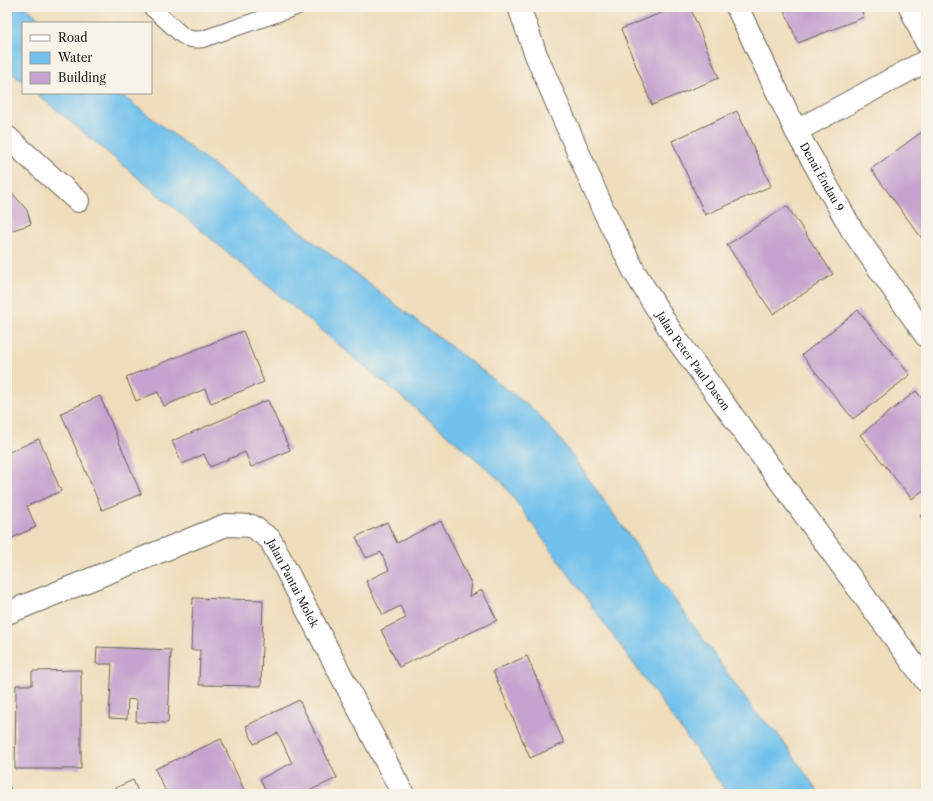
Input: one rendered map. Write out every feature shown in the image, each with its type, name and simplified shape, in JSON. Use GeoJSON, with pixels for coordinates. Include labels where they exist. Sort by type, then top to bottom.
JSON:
{"type":"FeatureCollection","features":[{"type":"Feature","properties":{"kind":"street","name":"Jalan Peter Paul Dason"},"geometry":{"type":"LineString","coordinates":[[519,7],[542,69],[602,207],[635,273],[672,333],[926,681]]}},
{"type":"Feature","properties":{"kind":"street","name":"Denai Endau 9"},"geometry":{"type":"LineString","coordinates":[[737,7],[796,130],[852,230],[926,336]]}},
{"type":"Feature","properties":{"kind":"street"},"geometry":{"type":"LineString","coordinates":[[910,7],[926,42]]}},
{"type":"Feature","properties":{"kind":"street"},"geometry":{"type":"LineString","coordinates":[[796,130],[926,61]]}},
{"type":"Feature","properties":{"kind":"street"},"geometry":{"type":"LineString","coordinates":[[7,137],[78,201]]}},
{"type":"Feature","properties":{"kind":"street","name":"Jalan Pantai Molek"},"geometry":{"type":"LineString","coordinates":[[7,613],[226,525],[252,526],[270,539],[403,794]]}},
{"type":"Feature","properties":{"kind":"lane"},"geometry":{"type":"LineString","coordinates":[[151,7],[182,35],[188,39],[196,40],[203,39],[296,7]]}},
{"type":"Feature","properties":{"kind":"water"},"geometry":{"type":"Polygon","coordinates":[[[7,7],[26,7],[42,22],[22,22],[22,81],[7,69],[7,7]]]}},
{"type":"Feature","properties":{"kind":"water"},"geometry":{"type":"Polygon","coordinates":[[[37,94],[120,94],[535,411],[560,439],[755,712],[777,733],[820,794],[728,794],[501,481],[37,94]]]}},
{"type":"Feature","properties":{"kind":"building"},"geometry":{"type":"Polygon","coordinates":[[[676,7],[690,7],[719,78],[652,105],[621,29],[676,7]]]}},
{"type":"Feature","properties":{"kind":"building"},"geometry":{"type":"Polygon","coordinates":[[[783,7],[860,7],[864,17],[798,43],[783,7]]]}},
{"type":"Feature","properties":{"kind":"building"},"geometry":{"type":"Polygon","coordinates":[[[737,111],[771,186],[705,215],[672,141],[737,111]]]}},
{"type":"Feature","properties":{"kind":"building"},"geometry":{"type":"Polygon","coordinates":[[[926,129],[926,244],[871,169],[926,129]]]}},
{"type":"Feature","properties":{"kind":"building"},"geometry":{"type":"Polygon","coordinates":[[[7,187],[27,210],[31,224],[7,232],[7,187]]]}},
{"type":"Feature","properties":{"kind":"building"},"geometry":{"type":"Polygon","coordinates":[[[787,206],[833,274],[773,314],[727,245],[787,206]]]}},
{"type":"Feature","properties":{"kind":"building"},"geometry":{"type":"Polygon","coordinates":[[[858,310],[910,375],[853,419],[802,355],[858,310]]]}},
{"type":"Feature","properties":{"kind":"building"},"geometry":{"type":"Polygon","coordinates":[[[243,331],[264,382],[211,403],[205,389],[164,406],[158,392],[136,401],[126,377],[243,331]]]}},
{"type":"Feature","properties":{"kind":"building"},"geometry":{"type":"Polygon","coordinates":[[[916,391],[926,403],[926,488],[912,499],[860,435],[916,391]]]}},
{"type":"Feature","properties":{"kind":"building"},"geometry":{"type":"Polygon","coordinates":[[[100,396],[141,494],[102,510],[61,413],[100,396]]]}},
{"type":"Feature","properties":{"kind":"building"},"geometry":{"type":"Polygon","coordinates":[[[268,400],[290,450],[251,467],[245,452],[210,467],[204,454],[182,464],[172,441],[268,400]]]}},
{"type":"Feature","properties":{"kind":"building"},"geometry":{"type":"Polygon","coordinates":[[[39,439],[61,491],[27,506],[36,527],[12,538],[7,527],[7,453],[39,439]]]}},
{"type":"Feature","properties":{"kind":"building"},"geometry":{"type":"Polygon","coordinates":[[[926,511],[926,523],[920,516],[926,511]]]}},
{"type":"Feature","properties":{"kind":"building"},"geometry":{"type":"Polygon","coordinates":[[[441,521],[471,583],[469,597],[482,590],[497,620],[399,667],[381,630],[406,618],[400,606],[383,615],[366,581],[389,570],[381,552],[366,558],[356,537],[387,522],[397,543],[441,521]]]}},
{"type":"Feature","properties":{"kind":"building"},"geometry":{"type":"Polygon","coordinates":[[[193,598],[263,600],[261,686],[199,685],[200,650],[191,650],[193,598]]]}},
{"type":"Feature","properties":{"kind":"building"},"geometry":{"type":"Polygon","coordinates":[[[97,647],[171,650],[168,723],[136,722],[137,700],[128,699],[127,719],[109,718],[112,664],[96,664],[97,647]]]}},
{"type":"Feature","properties":{"kind":"building"},"geometry":{"type":"Polygon","coordinates":[[[527,656],[564,743],[530,758],[493,671],[527,656]]]}},
{"type":"Feature","properties":{"kind":"building"},"geometry":{"type":"Polygon","coordinates":[[[81,670],[81,769],[15,769],[16,685],[32,685],[32,671],[81,670]]]}},
{"type":"Feature","properties":{"kind":"building"},"geometry":{"type":"Polygon","coordinates":[[[299,700],[337,778],[302,794],[267,794],[260,779],[292,763],[278,733],[254,744],[246,726],[299,700]]]}},
{"type":"Feature","properties":{"kind":"building"},"geometry":{"type":"Polygon","coordinates":[[[221,739],[246,794],[167,794],[155,769],[221,739]]]}},
{"type":"Feature","properties":{"kind":"building"},"geometry":{"type":"Polygon","coordinates":[[[133,780],[139,794],[102,794],[133,780]]]}},
{"type":"Feature","properties":{"kind":"building"},"geometry":{"type":"Polygon","coordinates":[[[7,781],[12,793],[8,794],[7,794],[7,781]]]}}]}
